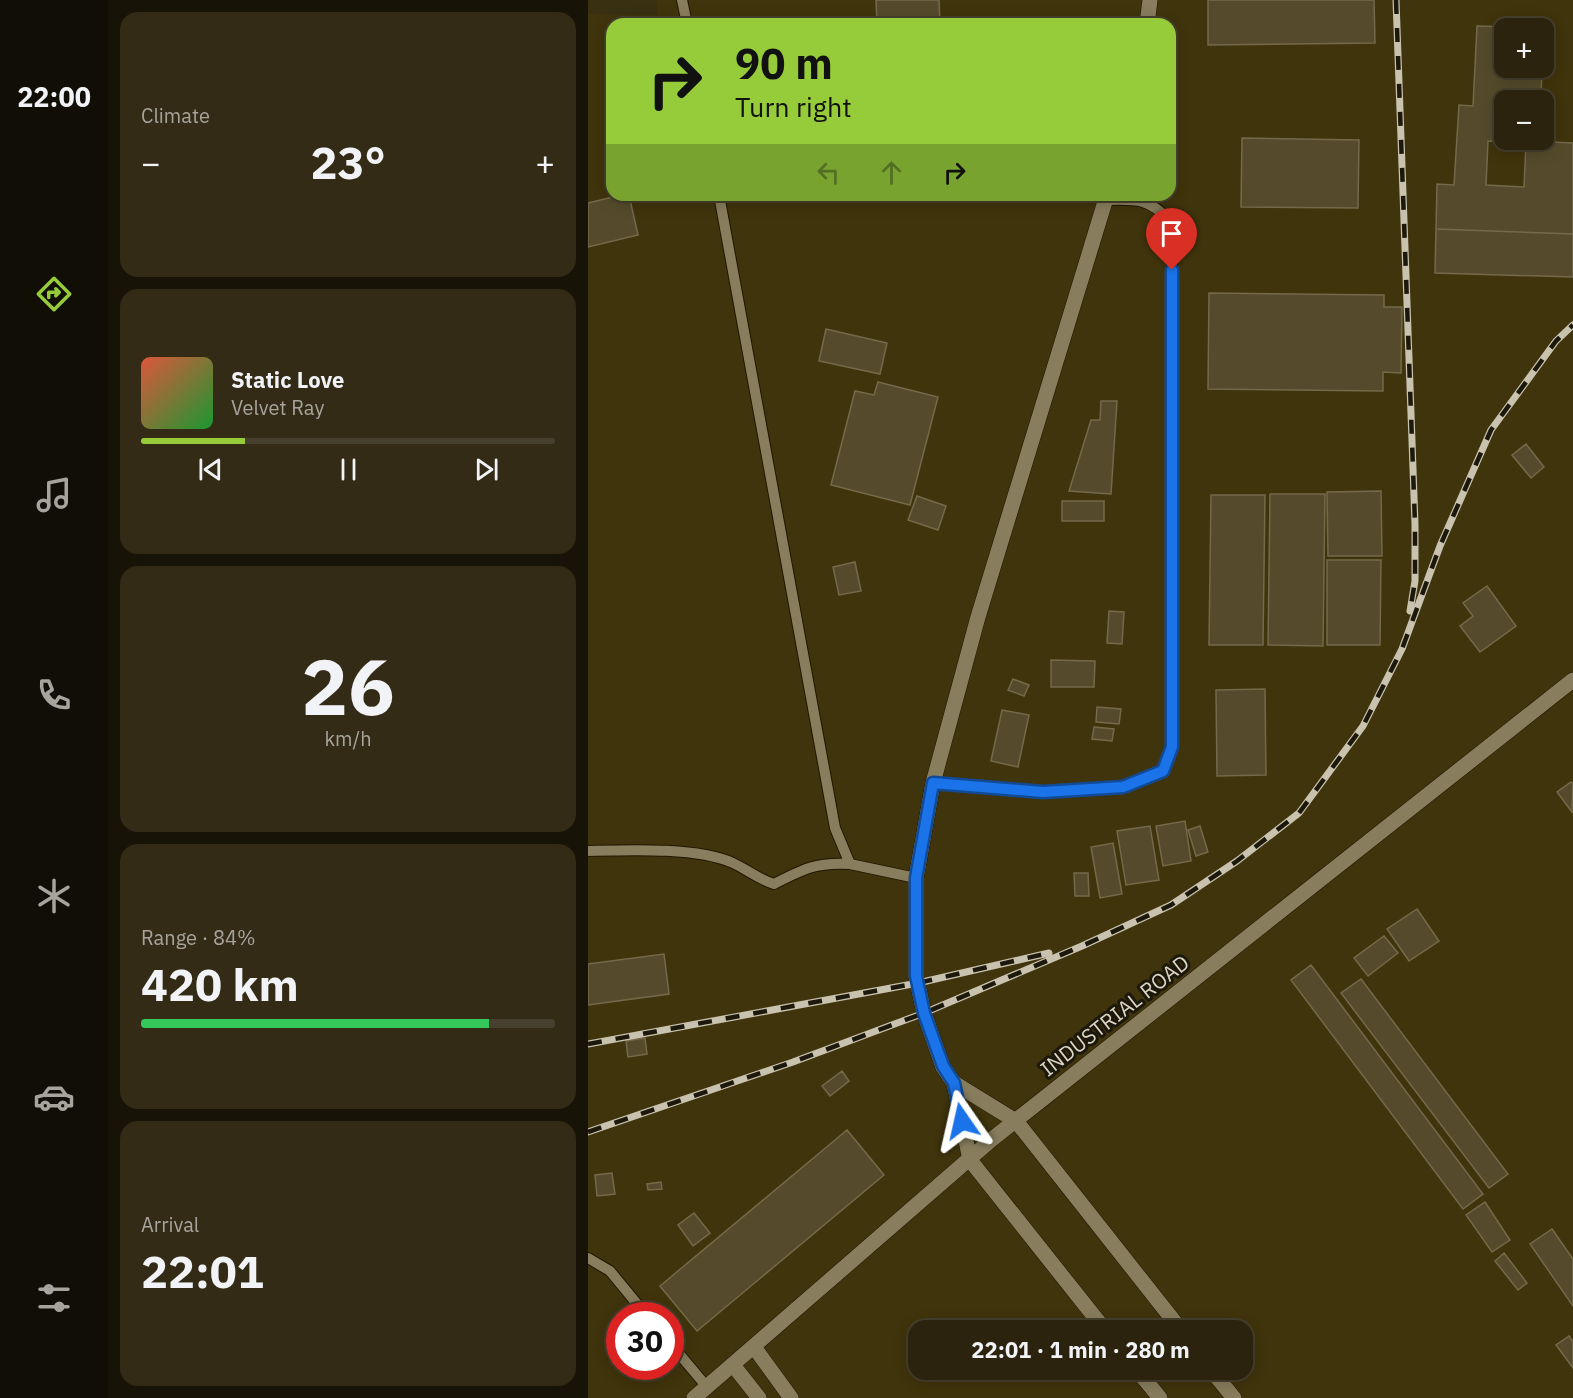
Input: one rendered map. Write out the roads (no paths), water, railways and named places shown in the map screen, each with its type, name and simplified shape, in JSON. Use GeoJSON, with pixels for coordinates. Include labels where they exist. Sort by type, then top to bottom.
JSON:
{"type":"FeatureCollection","features":[{"type":"Feature","properties":{"kind":"street"},"geometry":{"type":"LineString","coordinates":[[1148,18],[1150,0]]}},
{"type":"Feature","properties":{"kind":"street"},"geometry":{"type":"LineString","coordinates":[[1097,1320],[970,1160],[954,1083],[943,1066],[924,1013],[916,976],[916,878],[933,783],[978,617],[1105,201]]}},
{"type":"Feature","properties":{"kind":"street","name":"INDUSTRIAL ROAD"},"geometry":{"type":"LineString","coordinates":[[694,1398],[1016,1121],[1573,680]]}},
{"type":"Feature","properties":{"kind":"street"},"geometry":{"type":"LineString","coordinates":[[954,1083],[1016,1121],[1173,1320]]}},
{"type":"Feature","properties":{"kind":"street"},"geometry":{"type":"LineString","coordinates":[[754,1347],[790,1398]]}},
{"type":"Feature","properties":{"kind":"street"},"geometry":{"type":"LineString","coordinates":[[733,1365],[759,1398]]}},
{"type":"Feature","properties":{"kind":"street"},"geometry":{"type":"LineString","coordinates":[[1145,1380],[1160,1398]]}},
{"type":"Feature","properties":{"kind":"street"},"geometry":{"type":"LineString","coordinates":[[1219,1380],[1234,1398]]}},
{"type":"Feature","properties":{"kind":"lane"},"geometry":{"type":"LineString","coordinates":[[682,0],[686,18]]}},
{"type":"Feature","properties":{"kind":"lane"},"geometry":{"type":"LineString","coordinates":[[720,201],[835,828],[850,864]]}},
{"type":"Feature","properties":{"kind":"lane"},"geometry":{"type":"LineString","coordinates":[[933,783],[1043,792],[1123,787],[1163,771],[1172,747],[1173,222],[1157,207],[1144,201]]}},
{"type":"Feature","properties":{"kind":"lane"},"geometry":{"type":"LineString","coordinates":[[588,851],[699,854],[734,863],[754,878],[774,884],[808,866],[828,863],[850,864],[916,878]]}},
{"type":"Feature","properties":{"kind":"lane"},"geometry":{"type":"LineString","coordinates":[[588,1258],[610,1271],[635,1302]]}},
{"type":"Feature","properties":{"kind":"lane"},"geometry":{"type":"LineString","coordinates":[[684,1360],[707,1387]]}},
{"type":"Feature","properties":{"kind":"railway"},"geometry":{"type":"LineString","coordinates":[[1396,0],[1415,524],[1415,581],[1410,611]]}},
{"type":"Feature","properties":{"kind":"railway"},"geometry":{"type":"LineString","coordinates":[[588,1132],[793,1062],[924,1013],[1082,946],[1171,905],[1237,861],[1299,813],[1363,726],[1402,649],[1440,546],[1491,430],[1556,341],[1573,325]]}},
{"type":"Feature","properties":{"kind":"railway"},"geometry":{"type":"LineString","coordinates":[[588,1044],[918,983],[1049,953]]}}]}
